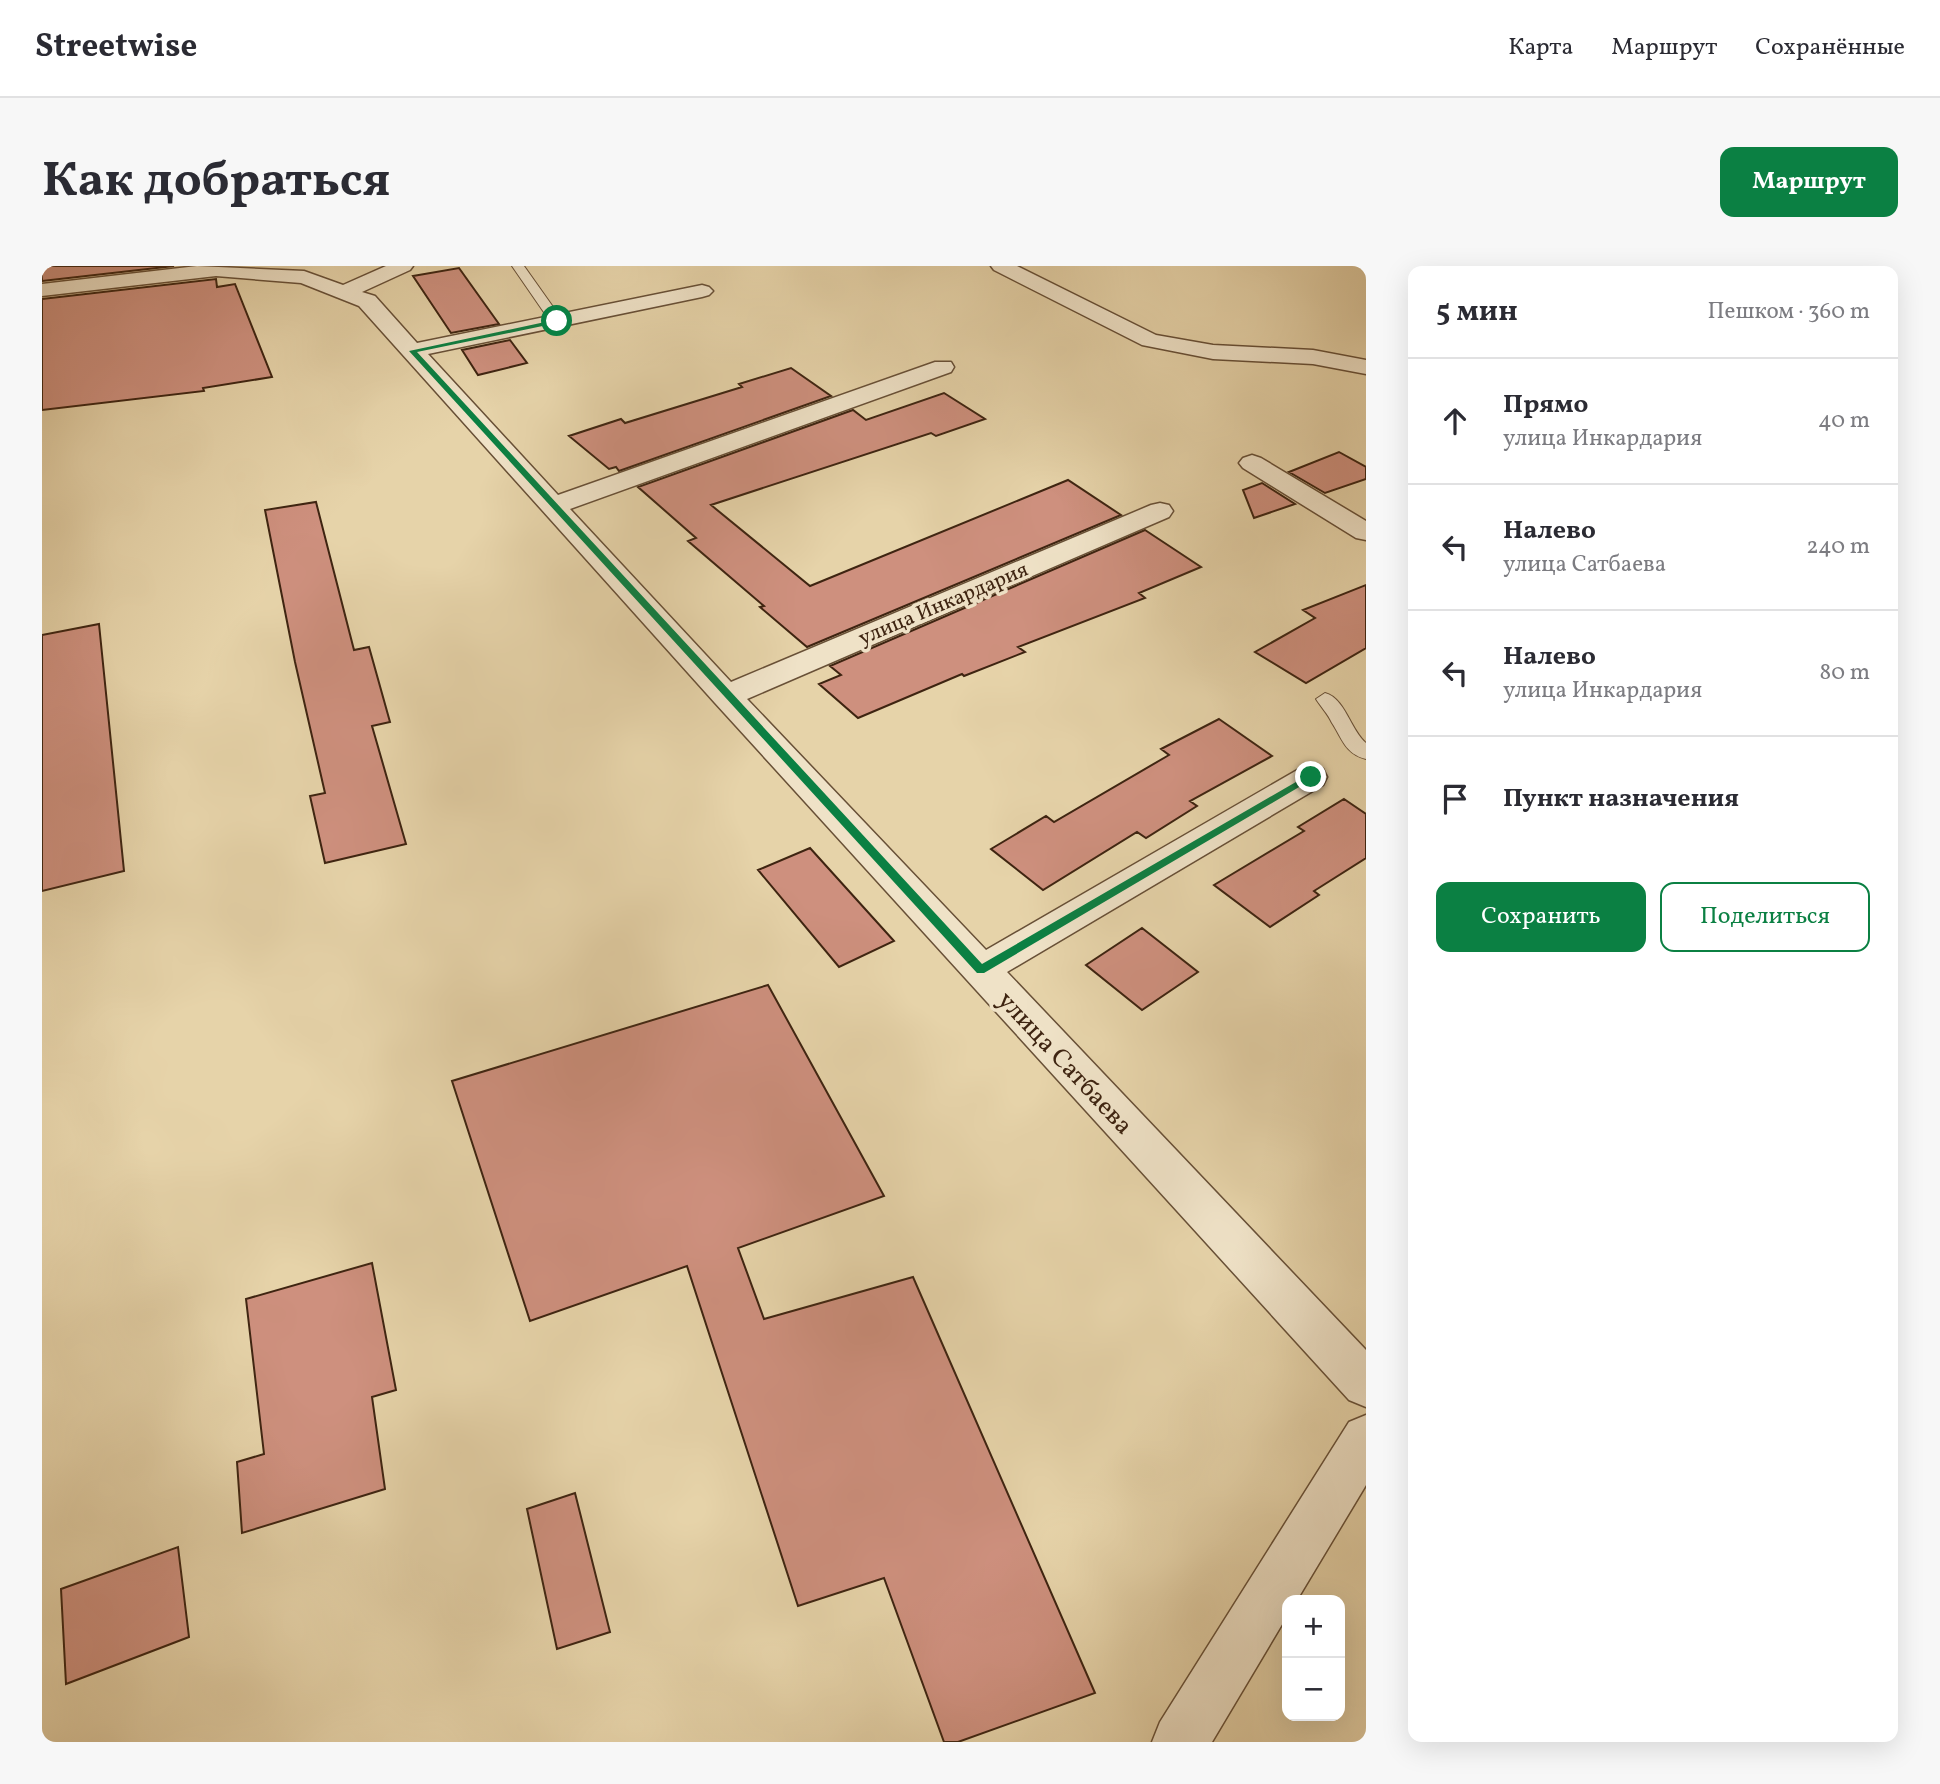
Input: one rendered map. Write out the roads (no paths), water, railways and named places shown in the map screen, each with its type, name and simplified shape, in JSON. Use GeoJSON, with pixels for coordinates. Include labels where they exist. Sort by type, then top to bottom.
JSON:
{"type":"FeatureCollection","features":[{"type":"Feature","properties":{"kind":"street"},"geometry":{"type":"LineString","coordinates":[[344,292],[404,266]]}},
{"type":"Feature","properties":{"kind":"street"},"geometry":{"type":"LineString","coordinates":[[1001,266],[1150,340],[1213,352],[1313,357],[1366,366]]}},
{"type":"Feature","properties":{"kind":"street","name":"улица Сатбаева"},"geometry":{"type":"LineString","coordinates":[[42,290],[216,268],[304,277],[367,301],[726,696],[1366,1384]]}},
{"type":"Feature","properties":{"kind":"street"},"geometry":{"type":"LineString","coordinates":[[412,351],[702,291]]}},
{"type":"Feature","properties":{"kind":"street"},"geometry":{"type":"LineString","coordinates":[[553,506],[943,367]]}},
{"type":"Feature","properties":{"kind":"street"},"geometry":{"type":"LineString","coordinates":[[1252,463],[1366,532]]}},
{"type":"Feature","properties":{"kind":"street","name":"улица Инкардария"},"geometry":{"type":"LineString","coordinates":[[726,696],[1160,511]]}},
{"type":"Feature","properties":{"kind":"street"},"geometry":{"type":"LineString","coordinates":[[981,970],[1311,777]]}},
{"type":"Feature","properties":{"kind":"street"},"geometry":{"type":"LineString","coordinates":[[1180,1742],[1366,1439]]}},
{"type":"Feature","properties":{"kind":"lane"},"geometry":{"type":"LineString","coordinates":[[518,266],[557,321]]}},
{"type":"Feature","properties":{"kind":"lane"},"geometry":{"type":"LineString","coordinates":[[1325,699],[1343,724],[1347,737],[1366,753]]}}]}
